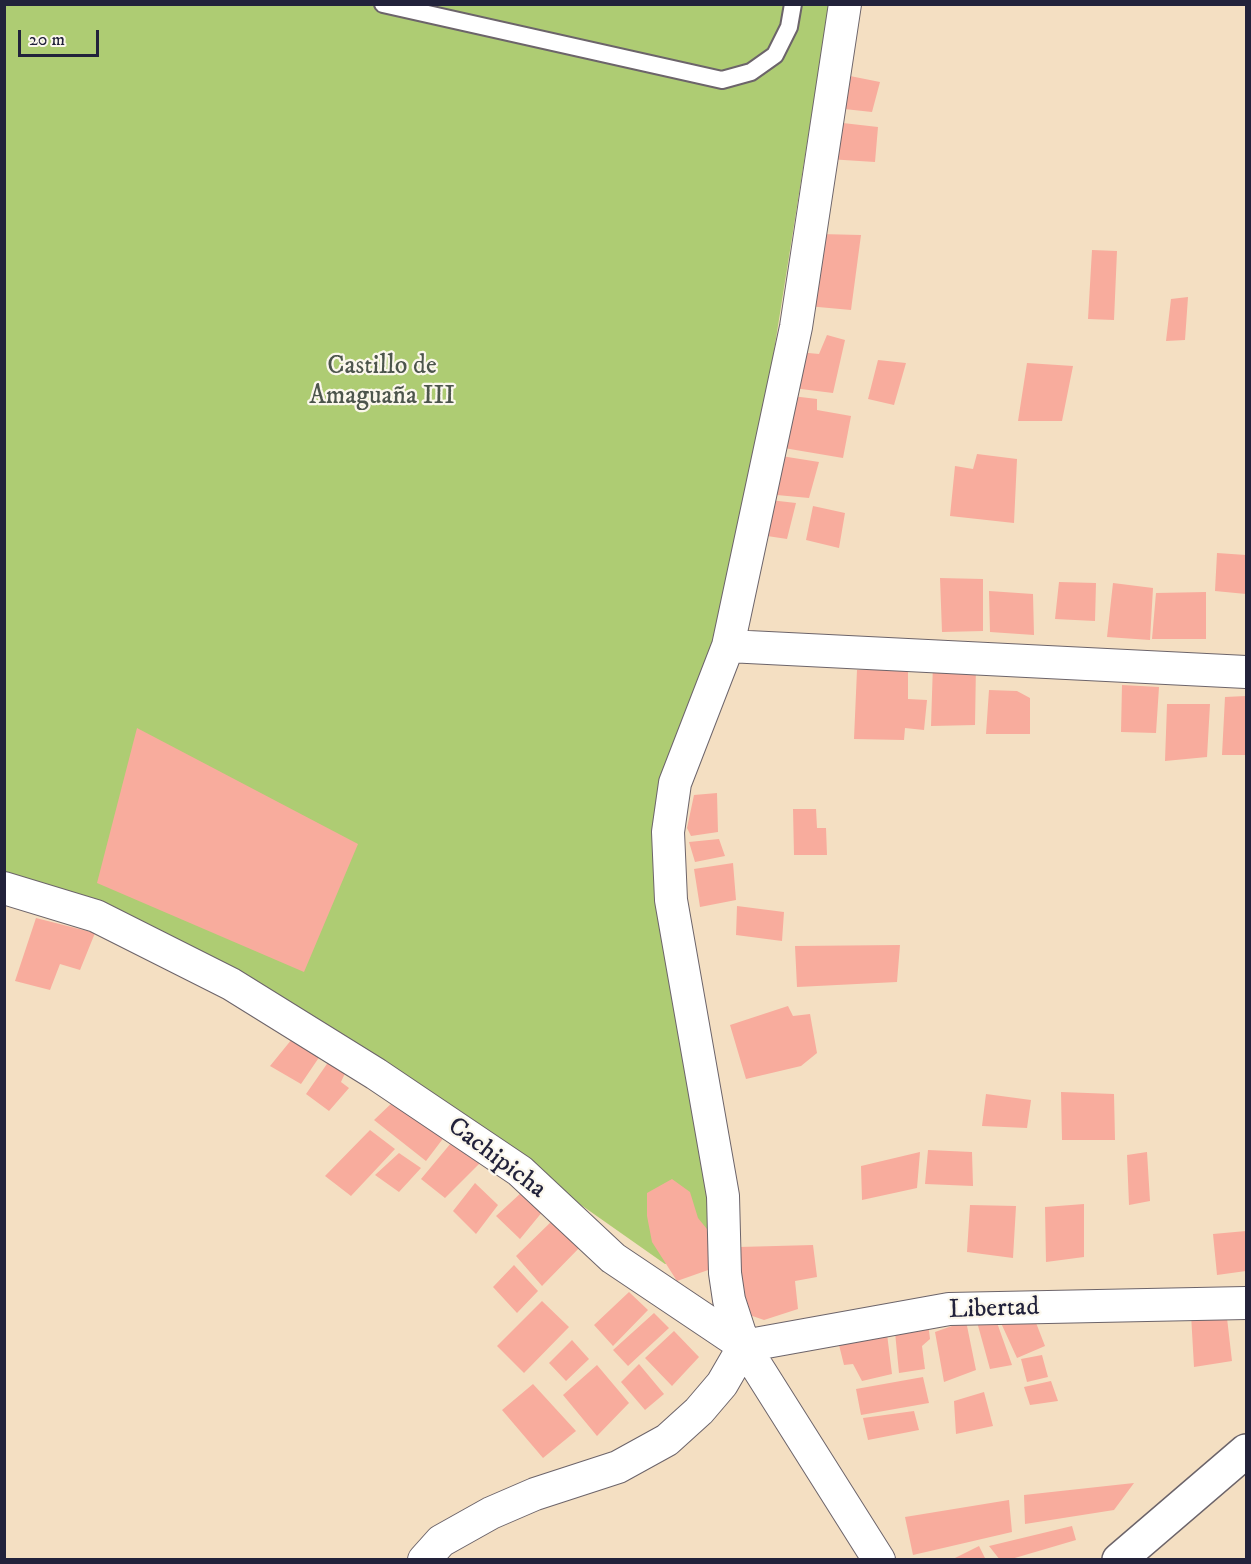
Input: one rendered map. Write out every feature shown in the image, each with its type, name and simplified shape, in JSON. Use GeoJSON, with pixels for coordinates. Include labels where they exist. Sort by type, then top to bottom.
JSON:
{"type":"FeatureCollection","features":[{"type":"Feature","properties":{"kind":"highway"},"geometry":{"type":"LineString","coordinates":[[1119,1560],[1246,1451]]}},
{"type":"Feature","properties":{"kind":"street"},"geometry":{"type":"LineString","coordinates":[[424,1560],[441,1541],[491,1513],[535,1494],[618,1467],[667,1440],[699,1411],[722,1384],[744,1346],[729,1300],[725,1273],[723,1196],[671,900],[668,832],[675,783],[728,646],[796,327],[845,4]]}},
{"type":"Feature","properties":{"kind":"street"},"geometry":{"type":"LineString","coordinates":[[728,646],[1246,672]]}},
{"type":"Feature","properties":{"kind":"street","name":"Cachipicha"},"geometry":{"type":"LineString","coordinates":[[4,888],[96,916],[231,984],[376,1074],[520,1171],[613,1258],[744,1346],[874,1557]]}},
{"type":"Feature","properties":{"kind":"street","name":"Libertad"},"geometry":{"type":"LineString","coordinates":[[744,1346],[949,1310],[1246,1303]]}},
{"type":"Feature","properties":{"kind":"lane"},"geometry":{"type":"LineString","coordinates":[[383,4],[722,80],[751,72],[775,55],[789,27],[793,4]]}},
{"type":"Feature","properties":{"kind":"green space","name":"Castillo de Amaguaña III"},"geometry":{"type":"Polygon","coordinates":[[[4,5],[829,5],[770,376],[714,638],[663,773],[710,1179],[711,1255],[665,1264],[510,1155],[92,903],[5,885],[4,5]]]}},
{"type":"Feature","properties":{"kind":"building"},"geometry":{"type":"Polygon","coordinates":[[[840,74],[880,82],[872,112],[835,108],[840,74]]]}},
{"type":"Feature","properties":{"kind":"building"},"geometry":{"type":"Polygon","coordinates":[[[834,122],[878,127],[875,162],[828,159],[834,122]]]}},
{"type":"Feature","properties":{"kind":"building"},"geometry":{"type":"Polygon","coordinates":[[[820,234],[861,235],[851,310],[807,306],[820,234]]]}},
{"type":"Feature","properties":{"kind":"building"},"geometry":{"type":"Polygon","coordinates":[[[1092,250],[1117,251],[1114,320],[1088,319],[1092,250]]]}},
{"type":"Feature","properties":{"kind":"building"},"geometry":{"type":"Polygon","coordinates":[[[1188,297],[1185,340],[1166,341],[1171,299],[1188,297]]]}},
{"type":"Feature","properties":{"kind":"building"},"geometry":{"type":"Polygon","coordinates":[[[827,335],[845,340],[833,393],[793,388],[798,352],[819,354],[827,335]]]}},
{"type":"Feature","properties":{"kind":"building"},"geometry":{"type":"Polygon","coordinates":[[[878,360],[906,363],[894,405],[868,399],[878,360]]]}},
{"type":"Feature","properties":{"kind":"building"},"geometry":{"type":"Polygon","coordinates":[[[1027,363],[1073,366],[1062,421],[1018,421],[1027,363]]]}},
{"type":"Feature","properties":{"kind":"building"},"geometry":{"type":"Polygon","coordinates":[[[792,396],[817,399],[817,410],[851,416],[843,458],[778,447],[792,396]]]}},
{"type":"Feature","properties":{"kind":"building"},"geometry":{"type":"Polygon","coordinates":[[[977,454],[1017,459],[1014,523],[950,516],[955,466],[973,469],[977,454]]]}},
{"type":"Feature","properties":{"kind":"building"},"geometry":{"type":"Polygon","coordinates":[[[775,455],[819,462],[809,498],[766,494],[775,455]]]}},
{"type":"Feature","properties":{"kind":"building"},"geometry":{"type":"Polygon","coordinates":[[[761,499],[796,503],[787,539],[754,534],[761,499]]]}},
{"type":"Feature","properties":{"kind":"building"},"geometry":{"type":"Polygon","coordinates":[[[813,506],[845,513],[839,548],[806,540],[813,506]]]}},
{"type":"Feature","properties":{"kind":"building"},"geometry":{"type":"Polygon","coordinates":[[[1217,553],[1246,555],[1246,594],[1215,591],[1217,553]]]}},
{"type":"Feature","properties":{"kind":"building"},"geometry":{"type":"Polygon","coordinates":[[[940,578],[983,579],[983,631],[942,632],[940,578]]]}},
{"type":"Feature","properties":{"kind":"building"},"geometry":{"type":"Polygon","coordinates":[[[1059,582],[1096,583],[1095,621],[1055,619],[1059,582]]]}},
{"type":"Feature","properties":{"kind":"building"},"geometry":{"type":"Polygon","coordinates":[[[1113,583],[1153,588],[1150,640],[1107,637],[1113,583]]]}},
{"type":"Feature","properties":{"kind":"building"},"geometry":{"type":"Polygon","coordinates":[[[989,591],[1033,594],[1034,635],[990,632],[989,591]]]}},
{"type":"Feature","properties":{"kind":"building"},"geometry":{"type":"Polygon","coordinates":[[[1206,592],[1206,639],[1152,639],[1156,593],[1206,592]]]}},
{"type":"Feature","properties":{"kind":"building"},"geometry":{"type":"Polygon","coordinates":[[[933,663],[976,664],[975,725],[931,726],[933,663]]]}},
{"type":"Feature","properties":{"kind":"building"},"geometry":{"type":"Polygon","coordinates":[[[857,670],[908,670],[908,699],[927,700],[924,730],[905,728],[904,740],[854,739],[857,670]]]}},
{"type":"Feature","properties":{"kind":"building"},"geometry":{"type":"Polygon","coordinates":[[[1122,685],[1159,687],[1156,733],[1121,732],[1122,685]]]}},
{"type":"Feature","properties":{"kind":"building"},"geometry":{"type":"Polygon","coordinates":[[[989,690],[1017,691],[1030,698],[1030,734],[986,734],[989,690]]]}},
{"type":"Feature","properties":{"kind":"building"},"geometry":{"type":"Polygon","coordinates":[[[1246,696],[1246,755],[1222,755],[1225,697],[1246,696]]]}},
{"type":"Feature","properties":{"kind":"building"},"geometry":{"type":"Polygon","coordinates":[[[1167,704],[1210,704],[1207,757],[1165,761],[1167,704]]]}},
{"type":"Feature","properties":{"kind":"building"},"geometry":{"type":"Polygon","coordinates":[[[137,728],[358,844],[304,972],[97,883],[137,728]]]}},
{"type":"Feature","properties":{"kind":"building"},"geometry":{"type":"Polygon","coordinates":[[[717,793],[718,832],[691,836],[687,828],[694,795],[717,793]]]}},
{"type":"Feature","properties":{"kind":"building"},"geometry":{"type":"Polygon","coordinates":[[[793,809],[816,809],[817,828],[826,828],[827,855],[794,855],[793,809]]]}},
{"type":"Feature","properties":{"kind":"building"},"geometry":{"type":"Polygon","coordinates":[[[719,839],[725,856],[695,862],[689,842],[719,839]]]}},
{"type":"Feature","properties":{"kind":"building"},"geometry":{"type":"Polygon","coordinates":[[[733,863],[736,900],[700,907],[694,869],[733,863]]]}},
{"type":"Feature","properties":{"kind":"building"},"geometry":{"type":"Polygon","coordinates":[[[737,906],[784,912],[782,941],[736,935],[737,906]]]}},
{"type":"Feature","properties":{"kind":"building"},"geometry":{"type":"Polygon","coordinates":[[[36,918],[95,933],[80,970],[60,964],[50,990],[15,981],[36,918]]]}},
{"type":"Feature","properties":{"kind":"building"},"geometry":{"type":"Polygon","coordinates":[[[900,945],[897,982],[797,987],[795,946],[900,945]]]}},
{"type":"Feature","properties":{"kind":"building"},"geometry":{"type":"Polygon","coordinates":[[[788,1006],[793,1016],[810,1014],[817,1053],[801,1066],[746,1079],[730,1025],[788,1006]]]}},
{"type":"Feature","properties":{"kind":"building"},"geometry":{"type":"Polygon","coordinates":[[[292,1039],[320,1056],[301,1084],[270,1066],[292,1039]]]}},
{"type":"Feature","properties":{"kind":"building"},"geometry":{"type":"Polygon","coordinates":[[[329,1061],[346,1071],[341,1082],[349,1088],[329,1111],[306,1094],[329,1061]]]}},
{"type":"Feature","properties":{"kind":"building"},"geometry":{"type":"Polygon","coordinates":[[[1061,1092],[1114,1094],[1115,1140],[1062,1140],[1061,1092]]]}},
{"type":"Feature","properties":{"kind":"building"},"geometry":{"type":"Polygon","coordinates":[[[986,1094],[1031,1100],[1027,1128],[982,1126],[986,1094]]]}},
{"type":"Feature","properties":{"kind":"building"},"geometry":{"type":"Polygon","coordinates":[[[395,1100],[448,1132],[426,1161],[374,1120],[395,1100]]]}},
{"type":"Feature","properties":{"kind":"building"},"geometry":{"type":"Polygon","coordinates":[[[370,1130],[395,1149],[351,1196],[325,1176],[370,1130]]]}},
{"type":"Feature","properties":{"kind":"building"},"geometry":{"type":"Polygon","coordinates":[[[456,1137],[473,1148],[466,1155],[480,1163],[445,1198],[421,1179],[456,1137]]]}},
{"type":"Feature","properties":{"kind":"building"},"geometry":{"type":"Polygon","coordinates":[[[928,1150],[972,1152],[973,1186],[925,1184],[928,1150]]]}},
{"type":"Feature","properties":{"kind":"building"},"geometry":{"type":"Polygon","coordinates":[[[920,1152],[917,1188],[862,1200],[861,1166],[920,1152]]]}},
{"type":"Feature","properties":{"kind":"building"},"geometry":{"type":"Polygon","coordinates":[[[1147,1152],[1150,1201],[1129,1205],[1127,1155],[1147,1152]]]}},
{"type":"Feature","properties":{"kind":"building"},"geometry":{"type":"Polygon","coordinates":[[[399,1153],[421,1168],[399,1192],[375,1175],[399,1153]]]}},
{"type":"Feature","properties":{"kind":"building"},"geometry":{"type":"Polygon","coordinates":[[[672,1179],[690,1192],[698,1218],[711,1234],[711,1269],[677,1281],[652,1242],[647,1216],[647,1193],[672,1179]]]}},
{"type":"Feature","properties":{"kind":"building"},"geometry":{"type":"Polygon","coordinates":[[[475,1183],[498,1205],[476,1234],[453,1211],[475,1183]]]}},
{"type":"Feature","properties":{"kind":"building"},"geometry":{"type":"Polygon","coordinates":[[[522,1192],[543,1211],[520,1239],[496,1216],[522,1192]]]}},
{"type":"Feature","properties":{"kind":"building"},"geometry":{"type":"Polygon","coordinates":[[[1084,1204],[1084,1257],[1046,1262],[1045,1207],[1084,1204]]]}},
{"type":"Feature","properties":{"kind":"building"},"geometry":{"type":"Polygon","coordinates":[[[970,1205],[1016,1206],[1013,1258],[967,1252],[970,1205]]]}},
{"type":"Feature","properties":{"kind":"building"},"geometry":{"type":"Polygon","coordinates":[[[555,1218],[582,1245],[542,1286],[516,1256],[555,1218]]]}},
{"type":"Feature","properties":{"kind":"building"},"geometry":{"type":"Polygon","coordinates":[[[1246,1231],[1246,1271],[1217,1275],[1213,1234],[1246,1231]]]}},
{"type":"Feature","properties":{"kind":"building"},"geometry":{"type":"Polygon","coordinates":[[[813,1245],[817,1277],[795,1281],[798,1309],[764,1320],[738,1311],[739,1247],[813,1245]]]}},
{"type":"Feature","properties":{"kind":"building"},"geometry":{"type":"Polygon","coordinates":[[[514,1265],[538,1291],[517,1313],[493,1287],[514,1265]]]}},
{"type":"Feature","properties":{"kind":"building"},"geometry":{"type":"Polygon","coordinates":[[[629,1292],[648,1310],[613,1346],[594,1325],[629,1292]]]}},
{"type":"Feature","properties":{"kind":"building"},"geometry":{"type":"Polygon","coordinates":[[[542,1301],[569,1327],[524,1373],[497,1346],[542,1301]]]}},
{"type":"Feature","properties":{"kind":"building"},"geometry":{"type":"Polygon","coordinates":[[[654,1313],[669,1328],[628,1366],[613,1350],[654,1313]]]}},
{"type":"Feature","properties":{"kind":"building"},"geometry":{"type":"Polygon","coordinates":[[[1191,1314],[1227,1318],[1232,1361],[1194,1367],[1191,1314]]]}},
{"type":"Feature","properties":{"kind":"building"},"geometry":{"type":"Polygon","coordinates":[[[1033,1315],[1045,1346],[1017,1358],[1001,1323],[1033,1315]]]}},
{"type":"Feature","properties":{"kind":"building"},"geometry":{"type":"Polygon","coordinates":[[[995,1317],[1012,1365],[990,1369],[977,1322],[995,1317]]]}},
{"type":"Feature","properties":{"kind":"building"},"geometry":{"type":"Polygon","coordinates":[[[966,1321],[976,1370],[944,1382],[935,1332],[966,1321]]]}},
{"type":"Feature","properties":{"kind":"building"},"geometry":{"type":"Polygon","coordinates":[[[928,1323],[930,1339],[922,1346],[925,1369],[899,1373],[895,1332],[928,1323]]]}},
{"type":"Feature","properties":{"kind":"building"},"geometry":{"type":"Polygon","coordinates":[[[674,1331],[699,1357],[672,1386],[645,1358],[674,1331]]]}},
{"type":"Feature","properties":{"kind":"building"},"geometry":{"type":"Polygon","coordinates":[[[887,1334],[892,1374],[862,1381],[853,1364],[844,1365],[839,1345],[887,1334]]]}},
{"type":"Feature","properties":{"kind":"building"},"geometry":{"type":"Polygon","coordinates":[[[572,1340],[589,1359],[566,1381],[549,1363],[572,1340]]]}},
{"type":"Feature","properties":{"kind":"building"},"geometry":{"type":"Polygon","coordinates":[[[1042,1355],[1048,1377],[1027,1382],[1021,1359],[1042,1355]]]}},
{"type":"Feature","properties":{"kind":"building"},"geometry":{"type":"Polygon","coordinates":[[[639,1364],[664,1394],[645,1410],[621,1382],[639,1364]]]}},
{"type":"Feature","properties":{"kind":"building"},"geometry":{"type":"Polygon","coordinates":[[[597,1365],[629,1403],[597,1436],[563,1395],[597,1365]]]}},
{"type":"Feature","properties":{"kind":"building"},"geometry":{"type":"Polygon","coordinates":[[[923,1377],[929,1403],[861,1415],[856,1389],[923,1377]]]}},
{"type":"Feature","properties":{"kind":"building"},"geometry":{"type":"Polygon","coordinates":[[[1051,1381],[1058,1401],[1030,1405],[1024,1387],[1051,1381]]]}},
{"type":"Feature","properties":{"kind":"building"},"geometry":{"type":"Polygon","coordinates":[[[533,1384],[576,1431],[543,1458],[502,1410],[533,1384]]]}},
{"type":"Feature","properties":{"kind":"building"},"geometry":{"type":"Polygon","coordinates":[[[984,1392],[993,1426],[956,1434],[954,1401],[984,1392]]]}},
{"type":"Feature","properties":{"kind":"building"},"geometry":{"type":"Polygon","coordinates":[[[914,1411],[919,1430],[868,1440],[863,1418],[914,1411]]]}},
{"type":"Feature","properties":{"kind":"building"},"geometry":{"type":"Polygon","coordinates":[[[1134,1483],[1114,1510],[1025,1524],[1024,1495],[1134,1483]]]}},
{"type":"Feature","properties":{"kind":"building"},"geometry":{"type":"Polygon","coordinates":[[[1009,1500],[1012,1532],[913,1555],[905,1517],[1009,1500]]]}},
{"type":"Feature","properties":{"kind":"building"},"geometry":{"type":"Polygon","coordinates":[[[1072,1526],[1076,1540],[1008,1560],[1000,1560],[989,1546],[1072,1526]]]}},
{"type":"Feature","properties":{"kind":"building"},"geometry":{"type":"Polygon","coordinates":[[[979,1546],[986,1560],[951,1560],[979,1546]]]}}]}
